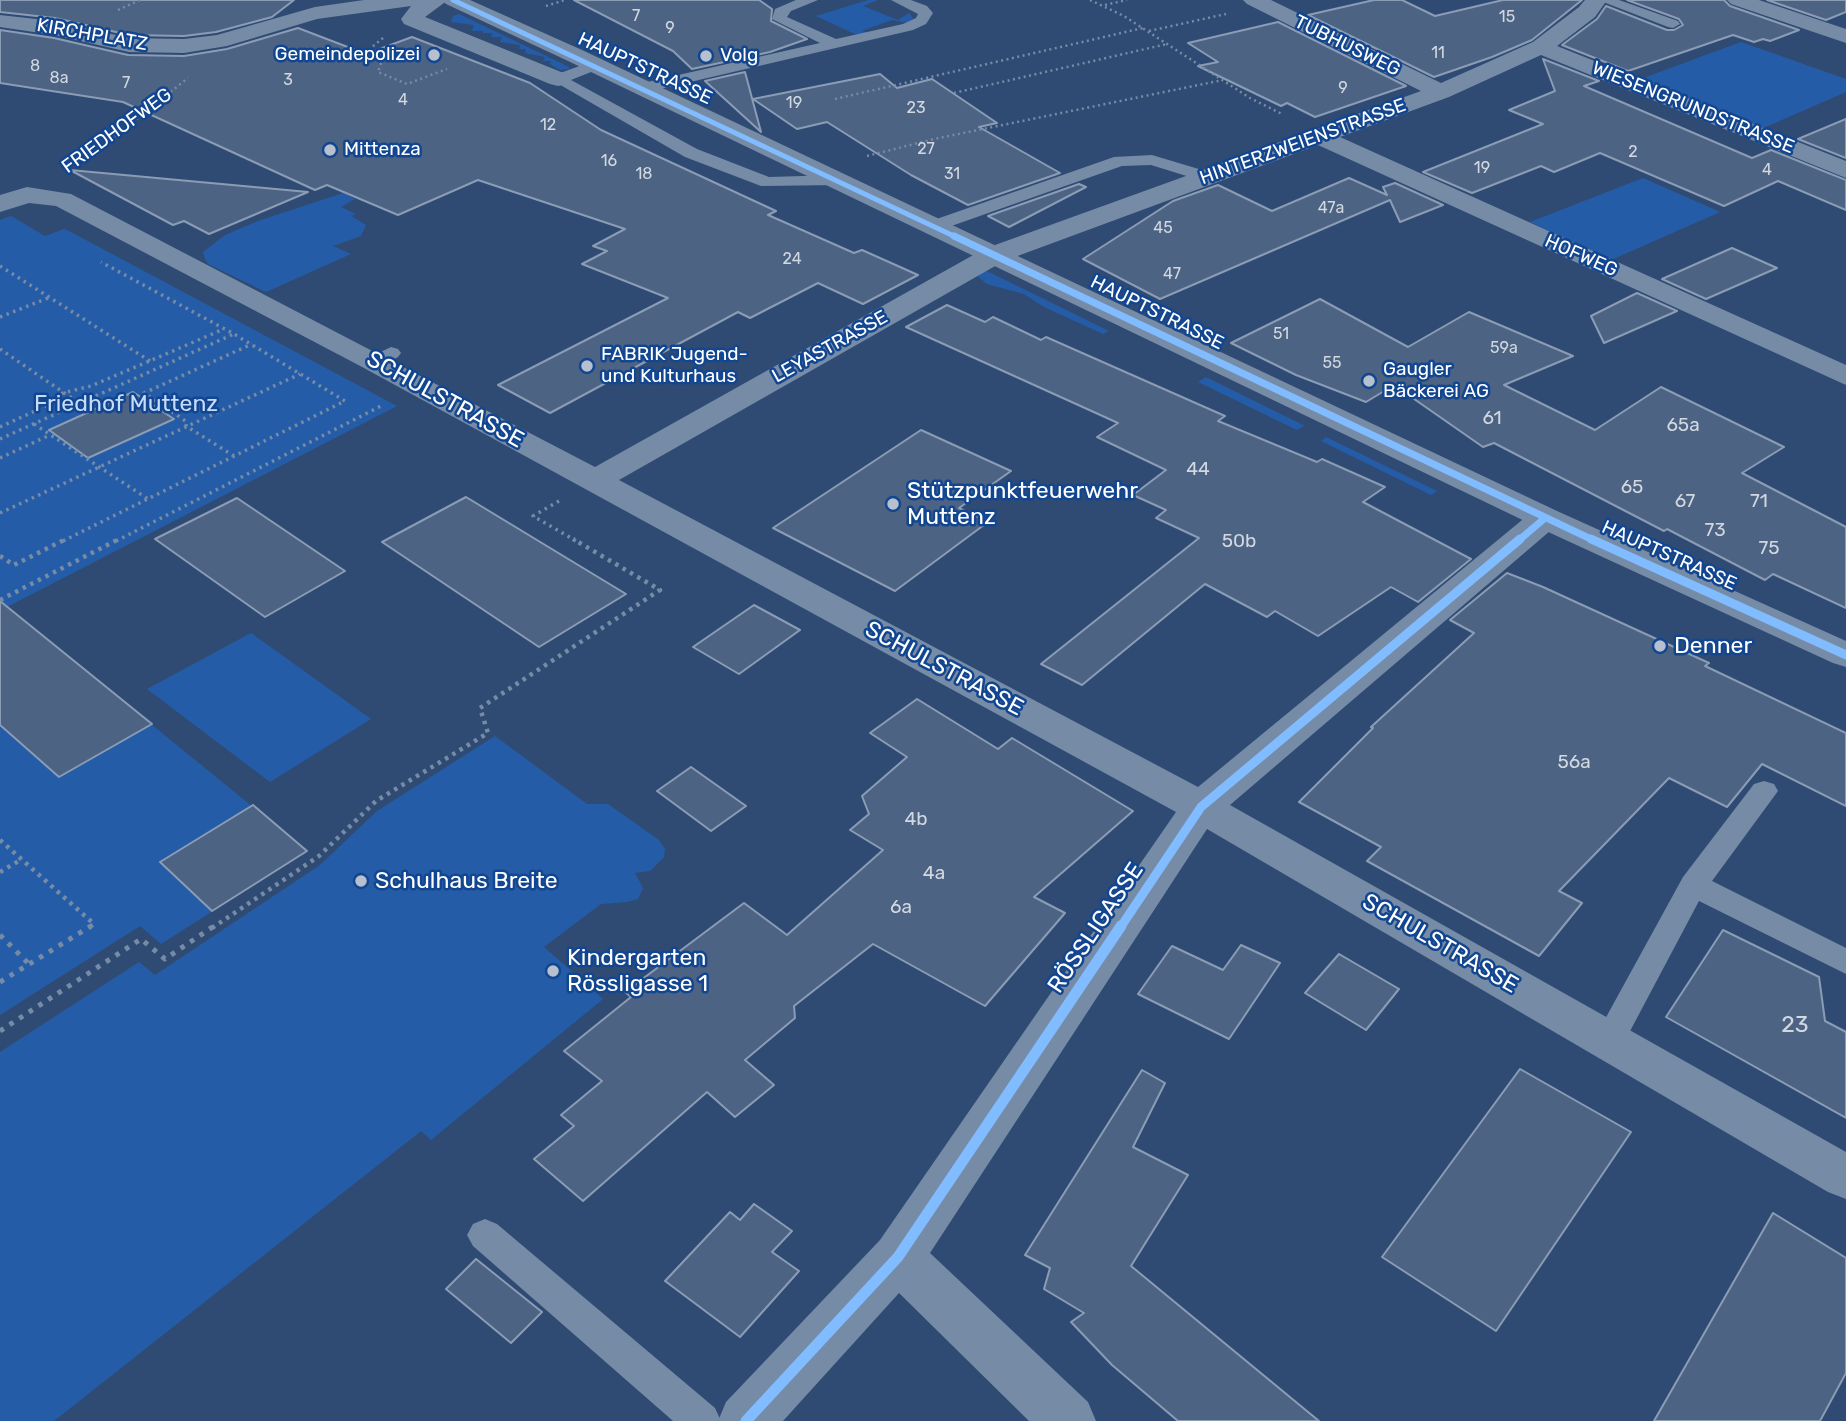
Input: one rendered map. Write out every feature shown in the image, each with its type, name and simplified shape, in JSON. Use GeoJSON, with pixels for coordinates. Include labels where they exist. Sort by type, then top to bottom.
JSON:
{"type":"FeatureCollection","features":[{"type":"Feature","properties":{"kind":"street","name":"KIRCHPLATZ"},"geometry":{"type":"LineString","coordinates":[[10,11],[140,46],[184,46],[219,41],[315,13],[411,0]]}},
{"type":"Feature","properties":{"kind":"street"},"geometry":{"type":"LineString","coordinates":[[437,0],[422,7],[412,19],[558,79]]}},
{"type":"Feature","properties":{"kind":"street","name":"HAUPTSTRASSE"},"geometry":{"type":"LineString","coordinates":[[453,0],[596,65],[1545,518],[1846,655]]}},
{"type":"Feature","properties":{"kind":"street","name":"HINTERZWEIENSTRASSE"},"geometry":{"type":"LineString","coordinates":[[995,255],[1441,92],[1541,47],[1587,12],[1596,0]]}},
{"type":"Feature","properties":{"kind":"street"},"geometry":{"type":"LineString","coordinates":[[1738,0],[1846,36]]}},
{"type":"Feature","properties":{"kind":"street","name":"TUBHUSWEG"},"geometry":{"type":"LineString","coordinates":[[1258,2],[1441,92]]}},
{"type":"Feature","properties":{"kind":"street","name":"WIESENGRUNDSTRASSE"},"geometry":{"type":"LineString","coordinates":[[1541,47],[1846,170]]}},
{"type":"Feature","properties":{"kind":"street","name":"HOFWEG"},"geometry":{"type":"LineString","coordinates":[[1320,135],[1846,376]]}},
{"type":"Feature","properties":{"kind":"street","name":"SCHULSTRASSE"},"geometry":{"type":"LineString","coordinates":[[13,200],[62,199],[281,313],[383,357],[420,386],[1201,807],[1846,1177]]}},
{"type":"Feature","properties":{"kind":"street","name":"LEYASTRASSE"},"geometry":{"type":"LineString","coordinates":[[593,481],[995,255]]}},
{"type":"Feature","properties":{"kind":"street","name":"RÖSSLIGASSE"},"geometry":{"type":"LineString","coordinates":[[746,1421],[898,1257],[1201,807],[1545,518]]}},
{"type":"Feature","properties":{"kind":"street"},"geometry":{"type":"LineString","coordinates":[[898,1257],[1068,1421]]}},
{"type":"Feature","properties":{"kind":"lane"},"geometry":{"type":"LineString","coordinates":[[811,0],[786,8],[780,12],[779,19],[835,44]]}},
{"type":"Feature","properties":{"kind":"lane"},"geometry":{"type":"LineString","coordinates":[[643,88],[908,27],[921,20],[926,13],[898,0]]}},
{"type":"Feature","properties":{"kind":"lane"},"geometry":{"type":"LineString","coordinates":[[1605,0],[1673,24]]}},
{"type":"Feature","properties":{"kind":"lane"},"geometry":{"type":"LineString","coordinates":[[558,79],[596,65]]}},
{"type":"Feature","properties":{"kind":"lane"},"geometry":{"type":"LineString","coordinates":[[558,79],[691,153],[767,182],[826,175]]}},
{"type":"Feature","properties":{"kind":"lane"},"geometry":{"type":"LineString","coordinates":[[934,226],[1120,161],[1152,160],[1206,177]]}},
{"type":"Feature","properties":{"kind":"lane"},"geometry":{"type":"LineString","coordinates":[[1609,1041],[1693,885],[1764,791]]}},
{"type":"Feature","properties":{"kind":"lane"},"geometry":{"type":"LineString","coordinates":[[1693,885],[1846,962]]}},
{"type":"Feature","properties":{"kind":"lane"},"geometry":{"type":"LineString","coordinates":[[485,1234],[702,1421]]}},
{"type":"Feature","properties":{"kind":"path"},"geometry":{"type":"LineString","coordinates":[[1090,0],[1143,28],[1250,98],[1320,135]]}},
{"type":"Feature","properties":{"kind":"path"},"geometry":{"type":"LineString","coordinates":[[1103,6],[1128,0]]}},
{"type":"Feature","properties":{"kind":"path"},"geometry":{"type":"LineString","coordinates":[[1148,32],[1258,2]]}},
{"type":"Feature","properties":{"kind":"path"},"geometry":{"type":"LineString","coordinates":[[418,21],[395,30],[367,51],[383,57],[378,72],[407,84],[456,65]]}},
{"type":"Feature","properties":{"kind":"path"},"geometry":{"type":"LineString","coordinates":[[835,99],[1143,28]]}},
{"type":"Feature","properties":{"kind":"path"},"geometry":{"type":"LineString","coordinates":[[954,93],[1167,44]]}},
{"type":"Feature","properties":{"kind":"path"},"geometry":{"type":"LineString","coordinates":[[377,55],[387,51]]}},
{"type":"Feature","properties":{"kind":"path"},"geometry":{"type":"LineString","coordinates":[[826,175],[934,139],[1223,80]]}},
{"type":"Feature","properties":{"kind":"path"},"geometry":{"type":"LineString","coordinates":[[0,556],[14,565],[345,401],[252,344],[93,257]]}},
{"type":"Feature","properties":{"kind":"path"},"geometry":{"type":"LineString","coordinates":[[0,266],[151,361]]}},
{"type":"Feature","properties":{"kind":"path"},"geometry":{"type":"LineString","coordinates":[[0,317],[49,297]]}},
{"type":"Feature","properties":{"kind":"path"},"geometry":{"type":"LineString","coordinates":[[0,439],[281,313]]}},
{"type":"Feature","properties":{"kind":"path"},"geometry":{"type":"LineString","coordinates":[[0,427],[46,406],[64,393],[91,386],[225,329]]}},
{"type":"Feature","properties":{"kind":"path"},"geometry":{"type":"LineString","coordinates":[[186,426],[187,422],[144,393],[252,344]]}},
{"type":"Feature","properties":{"kind":"path"},"geometry":{"type":"LineString","coordinates":[[0,349],[79,403]]}},
{"type":"Feature","properties":{"kind":"path"},"geometry":{"type":"LineString","coordinates":[[0,513],[300,374]]}},
{"type":"Feature","properties":{"kind":"path"},"geometry":{"type":"LineString","coordinates":[[0,600],[420,386]]}},
{"type":"Feature","properties":{"kind":"path"},"geometry":{"type":"LineString","coordinates":[[33,424],[148,499]]}},
{"type":"Feature","properties":{"kind":"path"},"geometry":{"type":"LineString","coordinates":[[186,426],[234,456]]}},
{"type":"Feature","properties":{"kind":"path"},"geometry":{"type":"LineString","coordinates":[[0,458],[51,435]]}},
{"type":"Feature","properties":{"kind":"path"},"geometry":{"type":"LineString","coordinates":[[0,1031],[141,939],[165,959],[319,856],[376,801],[488,733],[480,708],[660,590],[533,516],[593,481]]}},
{"type":"Feature","properties":{"kind":"path"},"geometry":{"type":"LineString","coordinates":[[0,839],[94,924],[0,982]]}},
{"type":"Feature","properties":{"kind":"path"},"geometry":{"type":"LineString","coordinates":[[0,872],[22,859]]}},
{"type":"Feature","properties":{"kind":"path"},"geometry":{"type":"LineString","coordinates":[[0,935],[29,964]]}},
{"type":"Feature","properties":{"kind":"green space"},"geometry":{"type":"Polygon","coordinates":[[[868,0],[878,0],[863,6],[898,20],[909,13],[913,18],[908,23],[892,20],[861,31],[875,34],[859,36],[816,16],[868,0]]]}},
{"type":"Feature","properties":{"kind":"green space"},"geometry":{"type":"Polygon","coordinates":[[[459,14],[569,67],[569,69],[560,70],[550,64],[551,61],[543,61],[545,57],[525,53],[526,49],[519,49],[520,45],[500,42],[502,37],[491,37],[493,33],[472,31],[474,25],[451,22],[453,16],[459,14]]]}},
{"type":"Feature","properties":{"kind":"green space"},"geometry":{"type":"Polygon","coordinates":[[[1741,42],[1846,79],[1846,92],[1761,129],[1638,80],[1741,42]]]}},
{"type":"Feature","properties":{"kind":"green space"},"geometry":{"type":"Polygon","coordinates":[[[1643,178],[1720,212],[1611,260],[1530,222],[1643,178]]]}},
{"type":"Feature","properties":{"kind":"green space"},"geometry":{"type":"Polygon","coordinates":[[[343,193],[355,199],[341,207],[356,214],[351,216],[366,225],[361,236],[333,246],[351,254],[266,292],[208,264],[205,259],[203,252],[225,235],[258,221],[343,193]]]}},
{"type":"Feature","properties":{"kind":"green space","name":"Friedhof Muttenz"},"geometry":{"type":"Polygon","coordinates":[[[11,216],[45,236],[64,229],[69,231],[397,406],[7,607],[307,851],[161,944],[140,926],[0,1015],[0,220],[11,216]]]}},
{"type":"Feature","properties":{"kind":"green space"},"geometry":{"type":"Polygon","coordinates":[[[983,270],[1109,331],[1103,334],[1044,307],[1024,294],[987,284],[975,274],[983,270]]]}},
{"type":"Feature","properties":{"kind":"green space"},"geometry":{"type":"Polygon","coordinates":[[[1206,377],[1305,425],[1297,430],[1198,382],[1206,377]]]}},
{"type":"Feature","properties":{"kind":"green space"},"geometry":{"type":"Polygon","coordinates":[[[1326,437],[1437,491],[1431,495],[1321,441],[1326,437]]]}},
{"type":"Feature","properties":{"kind":"green space"},"geometry":{"type":"Polygon","coordinates":[[[251,633],[371,719],[270,782],[147,689],[251,633]]]}},
{"type":"Feature","properties":{"kind":"green space"},"geometry":{"type":"Polygon","coordinates":[[[495,736],[587,804],[608,804],[659,840],[665,849],[664,857],[650,871],[635,873],[643,888],[638,899],[601,904],[544,947],[603,999],[431,1140],[421,1131],[54,1421],[0,1421],[0,1052],[139,962],[155,975],[320,865],[377,811],[495,736]]]}},
{"type":"Feature","properties":{"kind":"building"},"geometry":{"type":"Polygon","coordinates":[[[0,0],[294,0],[272,17],[216,32],[184,36],[129,35],[55,18],[0,12],[0,0]]]}},
{"type":"Feature","properties":{"kind":"building"},"geometry":{"type":"Polygon","coordinates":[[[574,0],[759,0],[772,9],[771,21],[807,39],[770,52],[692,69],[673,51],[574,0]]]}},
{"type":"Feature","properties":{"kind":"building"},"geometry":{"type":"Polygon","coordinates":[[[1374,0],[1402,0],[1435,16],[1503,0],[1582,0],[1532,40],[1434,77],[1308,15],[1374,0]]]}},
{"type":"Feature","properties":{"kind":"building"},"geometry":{"type":"Polygon","coordinates":[[[1627,0],[1724,0],[1730,6],[1799,30],[1770,41],[1763,39],[1754,42],[1733,35],[1628,71],[1562,45],[1597,19],[1606,6],[1667,30],[1683,25],[1679,19],[1627,0]]]}},
{"type":"Feature","properties":{"kind":"building"},"geometry":{"type":"Polygon","coordinates":[[[1767,0],[1846,0],[1846,12],[1826,20],[1767,0]]]}},
{"type":"Feature","properties":{"kind":"building"},"geometry":{"type":"Polygon","coordinates":[[[1278,22],[1406,86],[1315,117],[1287,103],[1281,106],[1198,66],[1218,62],[1188,43],[1278,22]]]}},
{"type":"Feature","properties":{"kind":"building"},"geometry":{"type":"Polygon","coordinates":[[[298,28],[366,54],[412,37],[530,83],[601,130],[776,211],[768,215],[854,253],[862,250],[918,275],[863,304],[818,283],[750,318],[738,312],[550,413],[498,385],[668,298],[582,264],[607,251],[593,246],[625,229],[478,180],[398,215],[327,185],[315,190],[123,102],[0,83],[0,30],[54,38],[128,55],[184,56],[227,49],[298,28]]]}},
{"type":"Feature","properties":{"kind":"building"},"geometry":{"type":"Polygon","coordinates":[[[1543,59],[1599,81],[1584,86],[1752,158],[1771,150],[1846,180],[1846,210],[1778,181],[1724,206],[1600,153],[1554,172],[1541,166],[1472,193],[1423,172],[1543,124],[1509,110],[1555,91],[1543,59]]]}},
{"type":"Feature","properties":{"kind":"building"},"geometry":{"type":"Polygon","coordinates":[[[745,72],[761,132],[705,81],[745,72]]]}},
{"type":"Feature","properties":{"kind":"building"},"geometry":{"type":"Polygon","coordinates":[[[880,74],[897,88],[932,79],[997,123],[979,127],[1060,173],[968,205],[911,175],[827,122],[797,129],[753,99],[880,74]]]}},
{"type":"Feature","properties":{"kind":"building"},"geometry":{"type":"Polygon","coordinates":[[[1846,119],[1846,158],[1798,139],[1846,119]]]}},
{"type":"Feature","properties":{"kind":"building"},"geometry":{"type":"Polygon","coordinates":[[[70,170],[308,192],[209,234],[184,221],[173,225],[70,170]]]}},
{"type":"Feature","properties":{"kind":"building"},"geometry":{"type":"Polygon","coordinates":[[[1349,178],[1387,195],[1383,187],[1395,183],[1443,205],[1400,222],[1390,200],[1160,299],[1083,259],[1173,201],[1218,185],[1272,211],[1349,178]]]}},
{"type":"Feature","properties":{"kind":"building"},"geometry":{"type":"Polygon","coordinates":[[[1079,184],[1086,187],[1009,227],[988,216],[1079,184]]]}},
{"type":"Feature","properties":{"kind":"building"},"geometry":{"type":"Polygon","coordinates":[[[1732,248],[1777,268],[1706,299],[1662,279],[1732,248]]]}},
{"type":"Feature","properties":{"kind":"building"},"geometry":{"type":"Polygon","coordinates":[[[1637,293],[1677,311],[1604,343],[1591,316],[1637,293]]]}},
{"type":"Feature","properties":{"kind":"building"},"geometry":{"type":"Polygon","coordinates":[[[1320,299],[1408,347],[1469,312],[1573,356],[1504,385],[1595,430],[1661,387],[1784,447],[1742,473],[1846,527],[1846,608],[1773,574],[1765,580],[1494,443],[1483,447],[1394,385],[1366,402],[1296,375],[1231,343],[1320,299]]]}},
{"type":"Feature","properties":{"kind":"building"},"geometry":{"type":"Polygon","coordinates":[[[947,305],[985,322],[993,317],[1041,340],[1046,337],[1225,416],[1218,421],[1317,462],[1322,459],[1385,487],[1363,502],[1471,559],[1418,602],[1391,587],[1318,636],[1275,611],[1267,617],[1205,584],[1082,685],[1041,664],[1199,538],[1156,518],[1166,510],[1133,495],[1166,470],[1097,437],[1118,423],[906,327],[947,305]]]}},
{"type":"Feature","properties":{"kind":"building"},"geometry":{"type":"Polygon","coordinates":[[[133,392],[174,419],[88,458],[49,430],[133,392]]]}},
{"type":"Feature","properties":{"kind":"building"},"geometry":{"type":"Polygon","coordinates":[[[921,430],[1011,471],[959,508],[988,522],[895,591],[773,528],[921,430]]]}},
{"type":"Feature","properties":{"kind":"building"},"geometry":{"type":"Polygon","coordinates":[[[466,497],[626,594],[539,647],[382,542],[466,497]]]}},
{"type":"Feature","properties":{"kind":"building"},"geometry":{"type":"Polygon","coordinates":[[[237,498],[345,571],[265,617],[155,539],[237,498]]]}},
{"type":"Feature","properties":{"kind":"building"},"geometry":{"type":"Polygon","coordinates":[[[1507,573],[1709,663],[1705,666],[1846,733],[1846,806],[1762,764],[1727,807],[1669,778],[1559,891],[1582,903],[1539,956],[1367,861],[1381,847],[1299,802],[1373,728],[1371,727],[1474,633],[1450,620],[1507,573]]]}},
{"type":"Feature","properties":{"kind":"building"},"geometry":{"type":"Polygon","coordinates":[[[0,601],[152,724],[59,777],[0,725],[0,601]]]}},
{"type":"Feature","properties":{"kind":"building"},"geometry":{"type":"Polygon","coordinates":[[[754,605],[800,630],[739,674],[693,647],[754,605]]]}},
{"type":"Feature","properties":{"kind":"building"},"geometry":{"type":"Polygon","coordinates":[[[917,699],[998,749],[1012,738],[1133,811],[1034,897],[1065,913],[985,1006],[873,944],[794,1006],[795,1018],[745,1060],[774,1085],[735,1117],[707,1092],[583,1201],[534,1159],[574,1126],[561,1115],[602,1081],[564,1051],[631,997],[625,992],[744,903],[787,935],[883,850],[850,830],[869,814],[862,796],[907,757],[870,733],[917,699]]]}},
{"type":"Feature","properties":{"kind":"building"},"geometry":{"type":"Polygon","coordinates":[[[691,767],[746,806],[711,831],[657,791],[691,767]]]}},
{"type":"Feature","properties":{"kind":"building"},"geometry":{"type":"Polygon","coordinates":[[[253,805],[307,851],[212,911],[160,862],[253,805]]]}},
{"type":"Feature","properties":{"kind":"building"},"geometry":{"type":"Polygon","coordinates":[[[1723,930],[1819,977],[1825,1021],[1846,1032],[1846,1118],[1666,1017],[1723,930]]]}},
{"type":"Feature","properties":{"kind":"building"},"geometry":{"type":"Polygon","coordinates":[[[1241,945],[1280,963],[1229,1039],[1138,994],[1172,946],[1223,970],[1241,945]]]}},
{"type":"Feature","properties":{"kind":"building"},"geometry":{"type":"Polygon","coordinates":[[[1339,954],[1399,989],[1366,1030],[1305,993],[1339,954]]]}},
{"type":"Feature","properties":{"kind":"building"},"geometry":{"type":"Polygon","coordinates":[[[1520,1069],[1631,1132],[1496,1331],[1382,1257],[1520,1069]]]}},
{"type":"Feature","properties":{"kind":"building"},"geometry":{"type":"Polygon","coordinates":[[[1142,1070],[1165,1083],[1133,1147],[1188,1175],[1131,1266],[1319,1421],[1178,1421],[1112,1365],[1071,1322],[1084,1313],[1044,1289],[1050,1268],[1025,1255],[1142,1070]]]}},
{"type":"Feature","properties":{"kind":"building"},"geometry":{"type":"Polygon","coordinates":[[[754,1204],[792,1231],[772,1252],[799,1271],[740,1337],[665,1281],[730,1212],[740,1220],[754,1204]]]}},
{"type":"Feature","properties":{"kind":"building"},"geometry":{"type":"Polygon","coordinates":[[[1773,1213],[1846,1258],[1846,1373],[1820,1421],[1654,1421],[1773,1213]]]}},
{"type":"Feature","properties":{"kind":"building"},"geometry":{"type":"Polygon","coordinates":[[[476,1259],[542,1312],[511,1343],[446,1289],[476,1259]]]}},
{"type":"Feature","properties":{"kind":"cycle path"},"geometry":{"type":"LineString","coordinates":[[453,0],[574,55],[1545,518],[1846,655]]}},
{"type":"Feature","properties":{"kind":"cycle path"},"geometry":{"type":"LineString","coordinates":[[746,1421],[898,1257],[1201,807],[1545,518]]}},
{"type":"Feature","properties":{"kind":"place","name":"Gemeindepolizei"},"geometry":{"type":"Point","coordinates":[434,55]}},
{"type":"Feature","properties":{"kind":"place","name":"Volg"},"geometry":{"type":"Point","coordinates":[706,56]}},
{"type":"Feature","properties":{"kind":"place","name":"Mittenza"},"geometry":{"type":"Point","coordinates":[330,150]}},
{"type":"Feature","properties":{"kind":"place","name":"FABRIK Jugend- und Kulturhaus"},"geometry":{"type":"Point","coordinates":[587,366]}},
{"type":"Feature","properties":{"kind":"place","name":"Gaugler Bäckerei AG"},"geometry":{"type":"Point","coordinates":[1369,381]}},
{"type":"Feature","properties":{"kind":"place","name":"Stützpunktfeuerwehr Muttenz"},"geometry":{"type":"Point","coordinates":[893,504]}},
{"type":"Feature","properties":{"kind":"place","name":"Denner"},"geometry":{"type":"Point","coordinates":[1660,646]}},
{"type":"Feature","properties":{"kind":"place","name":"Schulhaus Breite"},"geometry":{"type":"Point","coordinates":[361,881]}},
{"type":"Feature","properties":{"kind":"place","name":"Kindergarten Rössligasse 1"},"geometry":{"type":"Point","coordinates":[553,971]}}]}
